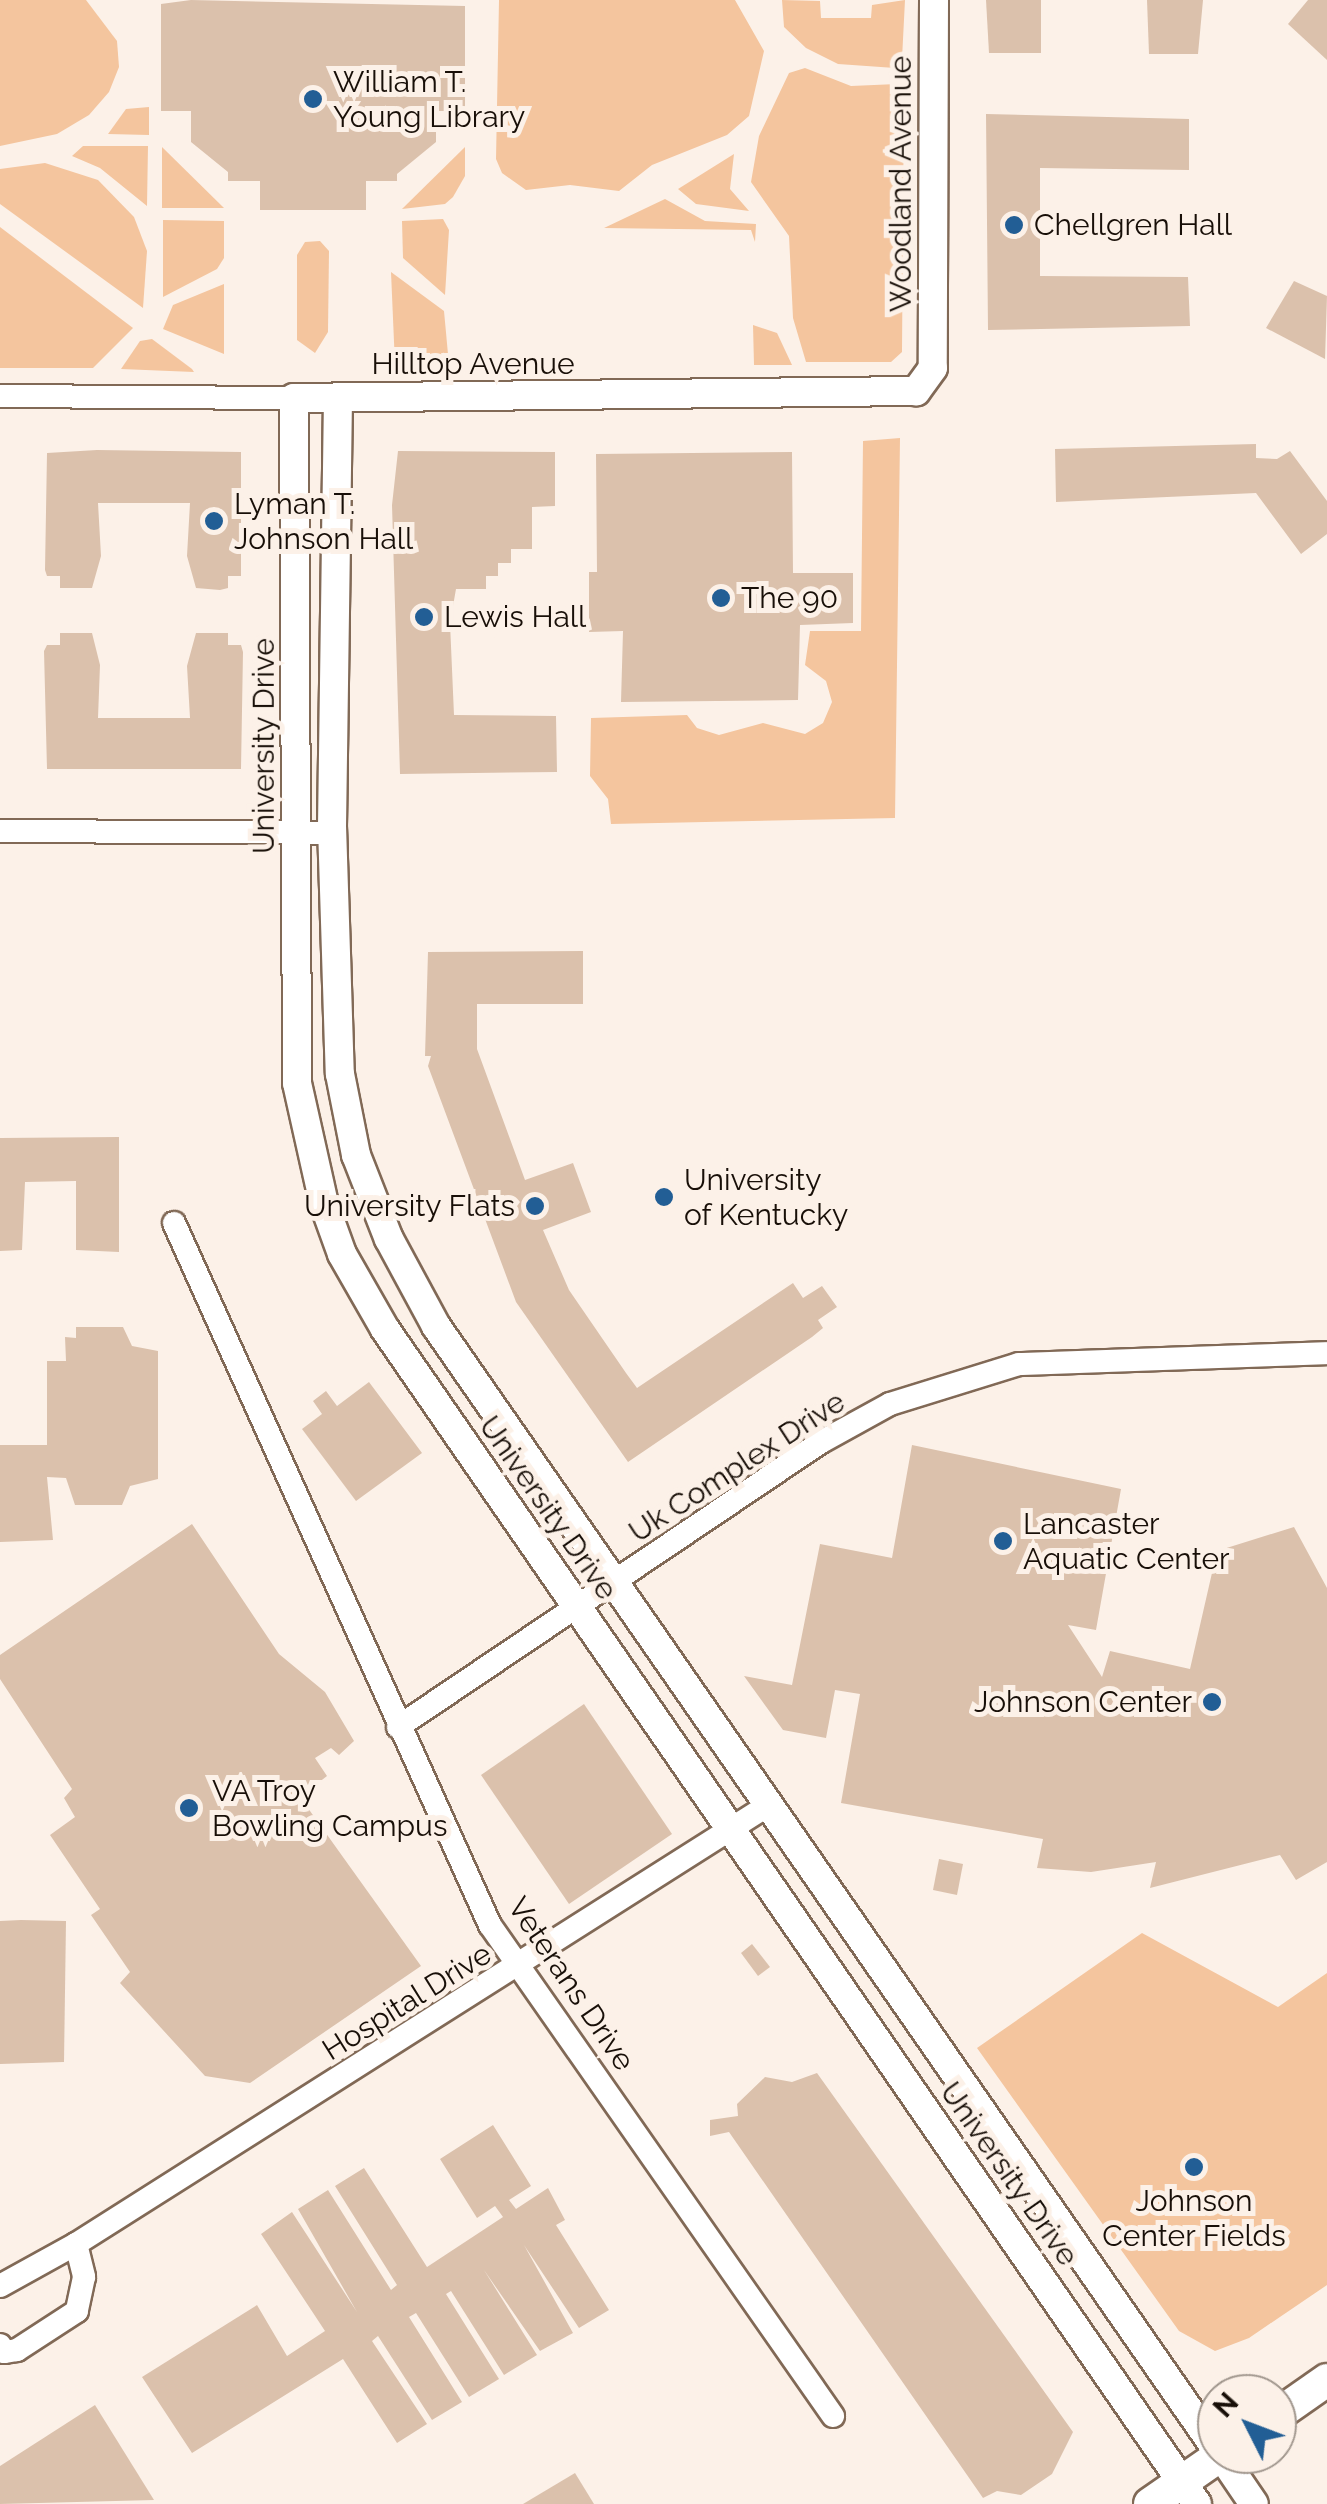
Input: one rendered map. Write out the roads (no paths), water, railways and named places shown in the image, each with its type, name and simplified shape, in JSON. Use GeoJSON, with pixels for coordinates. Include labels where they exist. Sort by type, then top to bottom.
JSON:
{"type":"FeatureCollection","features":[{"type":"Feature","properties":{"kind":"main road"},"geometry":{"type":"LineString","coordinates":[[1297,2401],[1327,2380]]}},
{"type":"Feature","properties":{"kind":"main road"},"geometry":{"type":"LineString","coordinates":[[1150,2504],[1190,2493]]}},
{"type":"Feature","properties":{"kind":"street","name":"Woodland Avenue"},"geometry":{"type":"LineString","coordinates":[[933,368],[934,0]]}},
{"type":"Feature","properties":{"kind":"street","name":"Hilltop Avenue"},"geometry":{"type":"LineString","coordinates":[[0,396],[906,395],[924,386],[933,368]]}},
{"type":"Feature","properties":{"kind":"street","name":"University Drive"},"geometry":{"type":"LineString","coordinates":[[338,397],[333,833],[340,1074],[356,1155],[411,1286],[767,1806],[1197,2420]]}},
{"type":"Feature","properties":{"kind":"street","name":"University Drive"},"geometry":{"type":"LineString","coordinates":[[294,398],[297,1082],[324,1204],[342,1254],[385,1329],[1190,2493]]}},
{"type":"Feature","properties":{"kind":"street"},"geometry":{"type":"LineString","coordinates":[[0,831],[333,833]]}},
{"type":"Feature","properties":{"kind":"street","name":"Veterans Drive"},"geometry":{"type":"LineString","coordinates":[[174,1223],[490,1925],[833,2416]]}},
{"type":"Feature","properties":{"kind":"street","name":"Uk Complex Drive"},"geometry":{"type":"LineString","coordinates":[[398,1727],[821,1442],[890,1404],[958,1378],[1076,1359],[1327,1353]]}},
{"type":"Feature","properties":{"kind":"street","name":"Hospital Drive"},"geometry":{"type":"LineString","coordinates":[[0,2286],[76,2244],[518,1968],[767,1806]]}},
{"type":"Feature","properties":{"kind":"street"},"geometry":{"type":"LineString","coordinates":[[1,2350],[34,2342],[78,2311],[84,2277],[76,2244]]}},
{"type":"Feature","properties":{"kind":"street","name":"University Drive"},"geometry":{"type":"LineString","coordinates":[[1234,2474],[1254,2504]]}},
{"type":"Feature","properties":{"kind":"place","name":"William T. Young Library"},"geometry":{"type":"Point","coordinates":[313,99]}},
{"type":"Feature","properties":{"kind":"place","name":"Chellgren Hall"},"geometry":{"type":"Point","coordinates":[1014,225]}},
{"type":"Feature","properties":{"kind":"place","name":"Lyman T. Johnson Hall"},"geometry":{"type":"Point","coordinates":[214,521]}},
{"type":"Feature","properties":{"kind":"place","name":"The 90"},"geometry":{"type":"Point","coordinates":[721,598]}},
{"type":"Feature","properties":{"kind":"place","name":"Lewis Hall"},"geometry":{"type":"Point","coordinates":[424,617]}},
{"type":"Feature","properties":{"kind":"place","name":"University of Kentucky"},"geometry":{"type":"Point","coordinates":[664,1197]}},
{"type":"Feature","properties":{"kind":"place","name":"University Flats"},"geometry":{"type":"Point","coordinates":[535,1206]}},
{"type":"Feature","properties":{"kind":"place","name":"Lancaster Aquatic Center"},"geometry":{"type":"Point","coordinates":[1003,1541]}},
{"type":"Feature","properties":{"kind":"place","name":"Johnson Center"},"geometry":{"type":"Point","coordinates":[1212,1702]}},
{"type":"Feature","properties":{"kind":"place","name":"VA Troy Bowling Campus"},"geometry":{"type":"Point","coordinates":[189,1808]}},
{"type":"Feature","properties":{"kind":"place","name":"Johnson Center Fields"},"geometry":{"type":"Point","coordinates":[1194,2167]}}]}
